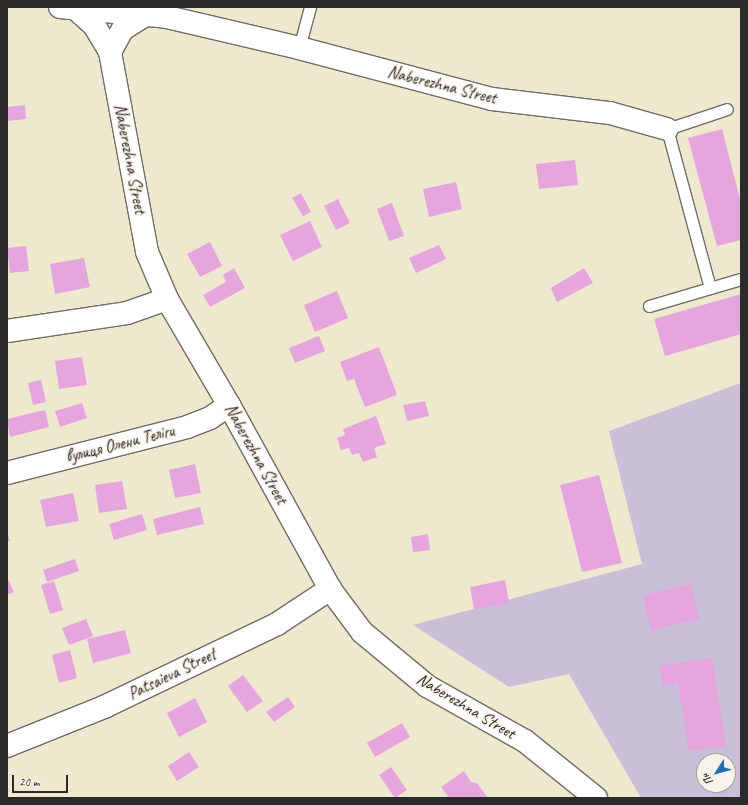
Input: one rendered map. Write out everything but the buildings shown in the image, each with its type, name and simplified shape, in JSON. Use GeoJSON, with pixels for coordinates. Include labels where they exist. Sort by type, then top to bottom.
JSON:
{"type":"FeatureCollection","features":[{"type":"Feature","properties":{"kind":"street","name":"Naberezhna Street"},"geometry":{"type":"LineString","coordinates":[[68,8],[167,17],[299,48],[492,99],[610,113],[667,129]]}},
{"type":"Feature","properties":{"kind":"street","name":"Naberezhna Street"},"geometry":{"type":"LineString","coordinates":[[68,8],[94,25],[110,52],[147,252],[167,299],[229,405],[330,589],[362,632],[427,686],[525,741],[589,796]]}},
{"type":"Feature","properties":{"kind":"street"},"geometry":{"type":"LineString","coordinates":[[110,52],[123,29],[145,15]]}},
{"type":"Feature","properties":{"kind":"street"},"geometry":{"type":"LineString","coordinates":[[7,331],[127,312],[167,299]]}},
{"type":"Feature","properties":{"kind":"street","name":"вулиця Олени Теліги"},"geometry":{"type":"LineString","coordinates":[[7,473],[187,427],[210,418],[229,405]]}},
{"type":"Feature","properties":{"kind":"street","name":"Patsaieva Street"},"geometry":{"type":"LineString","coordinates":[[7,746],[104,707],[277,624],[330,589]]}},
{"type":"Feature","properties":{"kind":"lane"},"geometry":{"type":"LineString","coordinates":[[299,48],[310,7]]}},
{"type":"Feature","properties":{"kind":"lane"},"geometry":{"type":"LineString","coordinates":[[710,288],[667,129],[727,108]]}},
{"type":"Feature","properties":{"kind":"lane"},"geometry":{"type":"LineString","coordinates":[[649,306],[741,279]]}},
{"type":"Feature","properties":{"kind":"shaded area"},"geometry":{"type":"Polygon","coordinates":[[[741,383],[741,798],[641,798],[569,674],[509,687],[413,625],[642,564],[609,431],[741,383]]]}}]}
